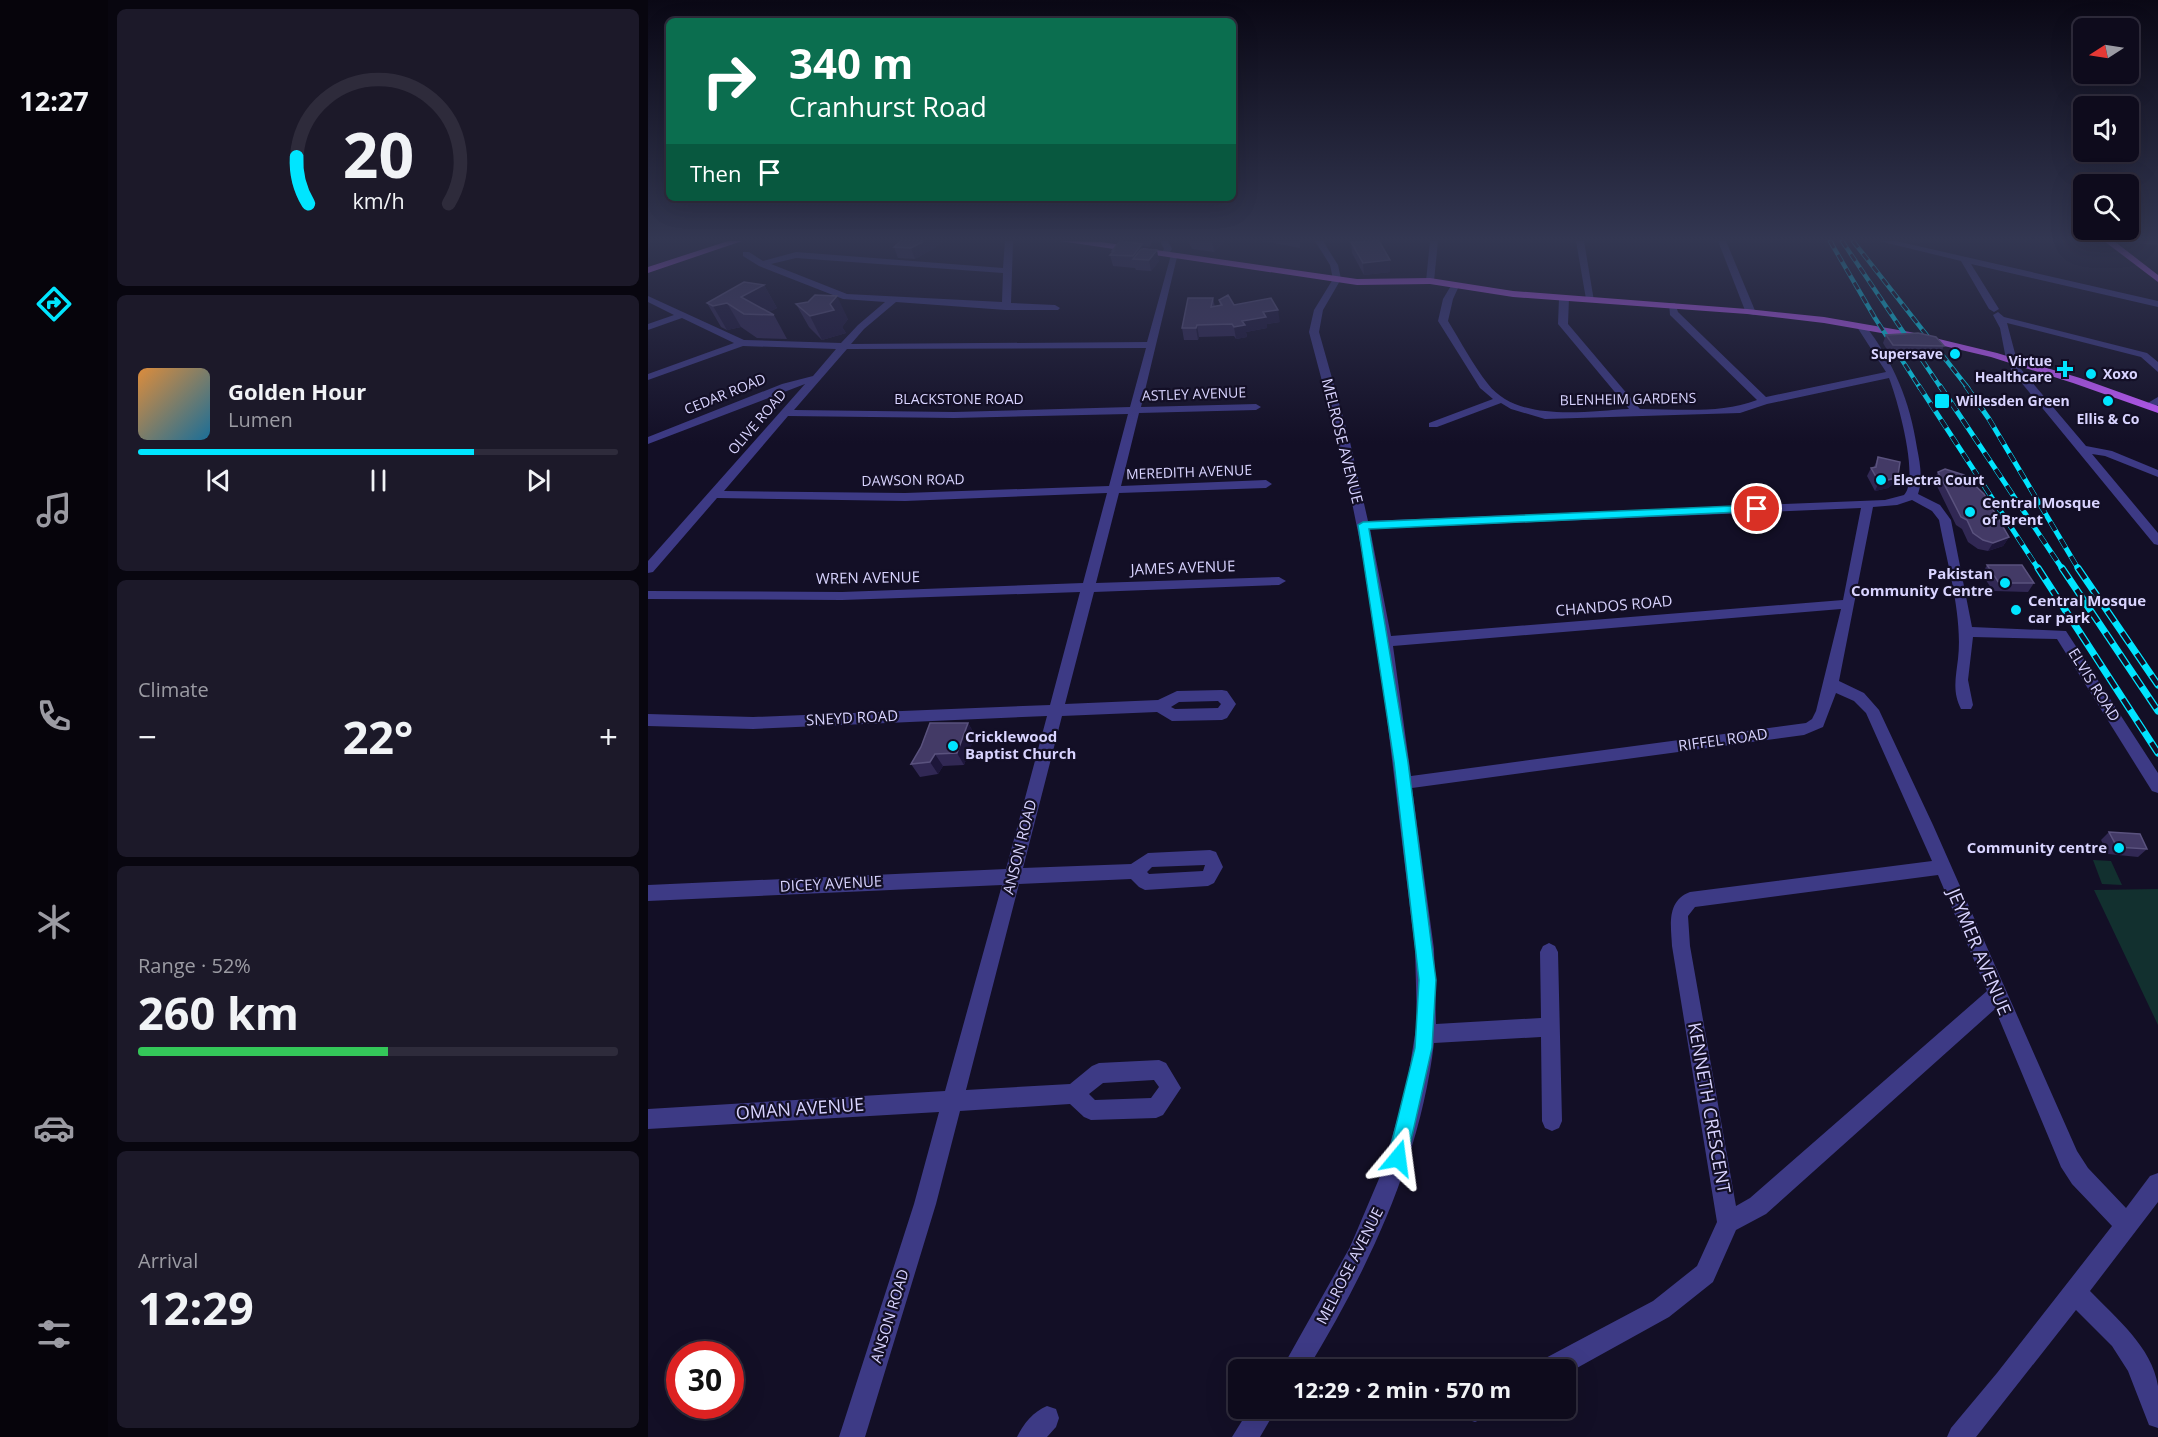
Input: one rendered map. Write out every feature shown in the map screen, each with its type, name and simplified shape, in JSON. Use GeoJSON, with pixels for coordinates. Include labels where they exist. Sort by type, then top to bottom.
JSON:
{"type":"FeatureCollection","features":[{"type":"Feature","properties":{"kind":"main road"},"geometry":{"type":"LineString","coordinates":[[1702,308],[1868,328],[1944,343],[2013,360],[2155,405]]}},
{"type":"Feature","properties":{"kind":"street"},"geometry":{"type":"LineString","coordinates":[[665,308],[742,343]]}},
{"type":"Feature","properties":{"kind":"street","name":"OLIVE ROAD"},"geometry":{"type":"LineString","coordinates":[[648,569],[843,346],[883,308]]}},
{"type":"Feature","properties":{"kind":"street","name":"ANSON ROAD"},"geometry":{"type":"LineString","coordinates":[[852,1437],[925,1204],[1161,308]]}},
{"type":"Feature","properties":{"kind":"street","name":"MELROSE AVENUE"},"geometry":{"type":"LineString","coordinates":[[1300,1359],[1329,1314],[1356,1262],[1385,1196],[1404,1138],[1425,1034],[1427,980],[1404,783],[1384,642],[1363,525],[1344,442],[1314,332],[1314,320],[1319,308]]}},
{"type":"Feature","properties":{"kind":"street","name":"BLENHEIM GARDENS"},"geometry":{"type":"LineString","coordinates":[[1446,308],[1443,321],[1484,386],[1500,400],[1545,416],[1637,411],[1740,410],[1764,401],[1892,374]]}},
{"type":"Feature","properties":{"kind":"street"},"geometry":{"type":"LineString","coordinates":[[1564,308],[1563,324],[1637,411]]}},
{"type":"Feature","properties":{"kind":"street"},"geometry":{"type":"LineString","coordinates":[[1672,308],[1673,313],[1764,401]]}},
{"type":"Feature","properties":{"kind":"street"},"geometry":{"type":"LineString","coordinates":[[1749,308],[1751,313]]}},
{"type":"Feature","properties":{"kind":"street"},"geometry":{"type":"LineString","coordinates":[[1994,308],[2008,339],[2013,365],[2158,541]]}},
{"type":"Feature","properties":{"kind":"street"},"geometry":{"type":"LineString","coordinates":[[1998,315],[2013,321],[2144,355],[2150,358],[2158,369]]}},
{"type":"Feature","properties":{"kind":"street"},"geometry":{"type":"LineString","coordinates":[[648,327],[680,316]]}},
{"type":"Feature","properties":{"kind":"street"},"geometry":{"type":"LineString","coordinates":[[1363,525],[1894,502],[1911,495],[1915,488],[1915,472],[1903,403],[1892,374],[1868,328]]}},
{"type":"Feature","properties":{"kind":"street"},"geometry":{"type":"LineString","coordinates":[[648,377],[742,343],[843,346],[1151,345]]}},
{"type":"Feature","properties":{"kind":"street","name":"CEDAR ROAD"},"geometry":{"type":"LineString","coordinates":[[648,441],[786,386],[815,378]]}},
{"type":"Feature","properties":{"kind":"street"},"geometry":{"type":"LineString","coordinates":[[1433,425],[1500,400]]}},
{"type":"Feature","properties":{"kind":"street","name":"ASTLEY AVENUE"},"geometry":{"type":"LineString","coordinates":[[1134,411],[1256,407]]}},
{"type":"Feature","properties":{"kind":"street","name":"BLACKSTONE ROAD"},"geometry":{"type":"LineString","coordinates":[[784,413],[954,415],[1134,411]]}},
{"type":"Feature","properties":{"kind":"street"},"geometry":{"type":"LineString","coordinates":[[2082,449],[2108,453],[2158,474]]}},
{"type":"Feature","properties":{"kind":"street","name":"MEREDITH AVENUE"},"geometry":{"type":"LineString","coordinates":[[1112,490],[1266,484]]}},
{"type":"Feature","properties":{"kind":"street","name":"DAWSON ROAD"},"geometry":{"type":"LineString","coordinates":[[714,494],[904,496],[1112,490]]}},
{"type":"Feature","properties":{"kind":"street"},"geometry":{"type":"LineString","coordinates":[[1911,495],[1936,508],[1945,520],[1966,632],[1965,659],[1961,680],[1966,705]]}},
{"type":"Feature","properties":{"kind":"street","name":"RIFFEL ROAD"},"geometry":{"type":"LineString","coordinates":[[1404,783],[1804,729],[1817,724],[1822,717],[1831,684],[1868,504]]}},
{"type":"Feature","properties":{"kind":"street","name":"JAMES AVENUE"},"geometry":{"type":"LineString","coordinates":[[1088,588],[1279,581]]}},
{"type":"Feature","properties":{"kind":"street","name":"WREN AVENUE"},"geometry":{"type":"LineString","coordinates":[[648,595],[842,596],[1088,588]]}},
{"type":"Feature","properties":{"kind":"street","name":"CHANDOS ROAD"},"geometry":{"type":"LineString","coordinates":[[1384,642],[1847,604]]}},
{"type":"Feature","properties":{"kind":"street","name":"ELVIS ROAD"},"geometry":{"type":"LineString","coordinates":[[1966,632],[2061,634],[2158,786]]}},
{"type":"Feature","properties":{"kind":"street","name":"JEYMER AVENUE"},"geometry":{"type":"LineString","coordinates":[[1831,684],[1859,697],[1872,710],[2069,1159],[2080,1176],[2126,1225]]}},
{"type":"Feature","properties":{"kind":"street","name":"SNEYD ROAD"},"geometry":{"type":"LineString","coordinates":[[648,720],[753,723],[1160,706]]}},
{"type":"Feature","properties":{"kind":"street","name":"KENNETH CRESCENT"},"geometry":{"type":"LineString","coordinates":[[1728,1222],[1681,946],[1679,914],[1690,900],[1942,867]]}},
{"type":"Feature","properties":{"kind":"street","name":"DICEY AVENUE"},"geometry":{"type":"LineString","coordinates":[[648,893],[1135,871]]}},
{"type":"Feature","properties":{"kind":"street"},"geometry":{"type":"LineString","coordinates":[[1549,952],[1552,1121]]}},
{"type":"Feature","properties":{"kind":"street"},"geometry":{"type":"LineString","coordinates":[[1570,1359],[1661,1309],[1705,1274],[1728,1222],[1758,1206],[1997,994]]}},
{"type":"Feature","properties":{"kind":"street"},"geometry":{"type":"LineString","coordinates":[[1425,1034],[1551,1027]]}},
{"type":"Feature","properties":{"kind":"street","name":"OMAN AVENUE"},"geometry":{"type":"LineString","coordinates":[[648,1119],[1074,1094]]}},
{"type":"Feature","properties":{"kind":"street"},"geometry":{"type":"LineString","coordinates":[[1960,1437],[2006,1382],[2158,1184]]}},
{"type":"Feature","properties":{"kind":"street"},"geometry":{"type":"LineString","coordinates":[[2075,1293],[2120,1338],[2137,1363],[2158,1416]]}},
{"type":"Feature","properties":{"kind":"street"},"geometry":{"type":"LineString","coordinates":[[1030,1437],[1047,1418]]}},
{"type":"Feature","properties":{"kind":"street"},"geometry":{"type":"LineString","coordinates":[[1245,1437],[1257,1419]]}},
{"type":"Feature","properties":{"kind":"green space"},"geometry":{"type":"Polygon","coordinates":[[[2093,860],[2111,861],[2122,885],[2102,884],[2093,860]]]}},
{"type":"Feature","properties":{"kind":"green space"},"geometry":{"type":"Polygon","coordinates":[[[2158,889],[2158,1025],[2094,890],[2158,889]]]}},
{"type":"Feature","properties":{"kind":"building"},"geometry":{"type":"Polygon","coordinates":[[[735,308],[761,308],[774,315],[744,314],[735,308]]]}},
{"type":"Feature","properties":{"kind":"building"},"geometry":{"type":"Polygon","coordinates":[[[801,308],[833,308],[834,310],[810,316],[801,308]]]}},
{"type":"Feature","properties":{"kind":"building"},"geometry":{"type":"Polygon","coordinates":[[[1186,308],[1277,308],[1278,310],[1263,312],[1266,317],[1242,321],[1245,325],[1234,327],[1232,324],[1197,325],[1196,328],[1182,328],[1186,308]]]}},
{"type":"Feature","properties":{"kind":"building"},"geometry":{"type":"Polygon","coordinates":[[[1918,333],[1936,337],[1944,346],[1893,345],[1886,335],[1918,333]]]}},
{"type":"Feature","properties":{"kind":"building"},"geometry":{"type":"Polygon","coordinates":[[[1878,457],[1900,462],[1898,475],[1879,482],[1871,468],[1876,467],[1878,457]]]}},
{"type":"Feature","properties":{"kind":"building","name":"Central Mosque of Brent"},"geometry":{"type":"Polygon","coordinates":[[[1945,469],[1964,475],[1984,494],[2009,537],[1993,543],[1973,533],[1967,520],[1961,517],[1938,472],[1945,469]]]}},
{"type":"Feature","properties":{"kind":"building"},"geometry":{"type":"Polygon","coordinates":[[[1987,565],[2022,565],[2034,583],[1999,583],[1987,565]]]}},
{"type":"Feature","properties":{"kind":"building"},"geometry":{"type":"Polygon","coordinates":[[[930,723],[968,723],[957,753],[935,754],[930,762],[911,764],[921,747],[930,723]]]}},
{"type":"Feature","properties":{"kind":"building"},"geometry":{"type":"Polygon","coordinates":[[[2109,832],[2140,834],[2147,849],[2117,847],[2109,832]]]}},
{"type":"Feature","properties":{"kind":"railway"},"geometry":{"type":"LineString","coordinates":[[1869,308],[1920,388]]}},
{"type":"Feature","properties":{"kind":"railway"},"geometry":{"type":"LineString","coordinates":[[1887,308],[1941,388]]}},
{"type":"Feature","properties":{"kind":"railway"},"geometry":{"type":"LineString","coordinates":[[1905,308],[1968,388]]}},
{"type":"Feature","properties":{"kind":"railway"},"geometry":{"type":"LineString","coordinates":[[1919,386],[2039,570]]}},
{"type":"Feature","properties":{"kind":"railway"},"geometry":{"type":"LineString","coordinates":[[1940,386],[2063,570]]}},
{"type":"Feature","properties":{"kind":"railway"},"geometry":{"type":"LineString","coordinates":[[1966,386],[1989,419],[2079,570]]}},
{"type":"Feature","properties":{"kind":"railway"},"geometry":{"type":"LineString","coordinates":[[2038,568],[2158,753]]}},
{"type":"Feature","properties":{"kind":"railway"},"geometry":{"type":"LineString","coordinates":[[2062,568],[2158,711]]}},
{"type":"Feature","properties":{"kind":"railway"},"geometry":{"type":"LineString","coordinates":[[2078,568],[2158,685]]}},
{"type":"Feature","properties":{"kind":"place","name":"Supersave"},"geometry":{"type":"Point","coordinates":[1955,354]}},
{"type":"Feature","properties":{"kind":"place","name":"Virtue Healthcare"},"geometry":{"type":"Point","coordinates":[2065,369]}},
{"type":"Feature","properties":{"kind":"place","name":"Xoxo"},"geometry":{"type":"Point","coordinates":[2091,374]}},
{"type":"Feature","properties":{"kind":"place","name":"Willesden Green"},"geometry":{"type":"Point","coordinates":[1942,401]}},
{"type":"Feature","properties":{"kind":"place","name":"Ellis & Co"},"geometry":{"type":"Point","coordinates":[2108,401]}},
{"type":"Feature","properties":{"kind":"place","name":"Electra Court"},"geometry":{"type":"Point","coordinates":[1881,480]}},
{"type":"Feature","properties":{"kind":"place","name":"Central Mosque of Brent"},"geometry":{"type":"Point","coordinates":[1970,512]}},
{"type":"Feature","properties":{"kind":"place","name":"Pakistan Community Centre"},"geometry":{"type":"Point","coordinates":[2005,583]}},
{"type":"Feature","properties":{"kind":"place","name":"Central Mosque car park"},"geometry":{"type":"Point","coordinates":[2016,610]}},
{"type":"Feature","properties":{"kind":"place","name":"Cricklewood Baptist Church"},"geometry":{"type":"Point","coordinates":[953,746]}},
{"type":"Feature","properties":{"kind":"place","name":"Community centre"},"geometry":{"type":"Point","coordinates":[2119,848]}},
{"type":"Feature","properties":{"kind":"route"},"geometry":{"type":"LineString","coordinates":[[1398,1158],[1424,1048],[1427,980],[1401,762],[1384,642],[1363,525],[1757,509]]}}]}
